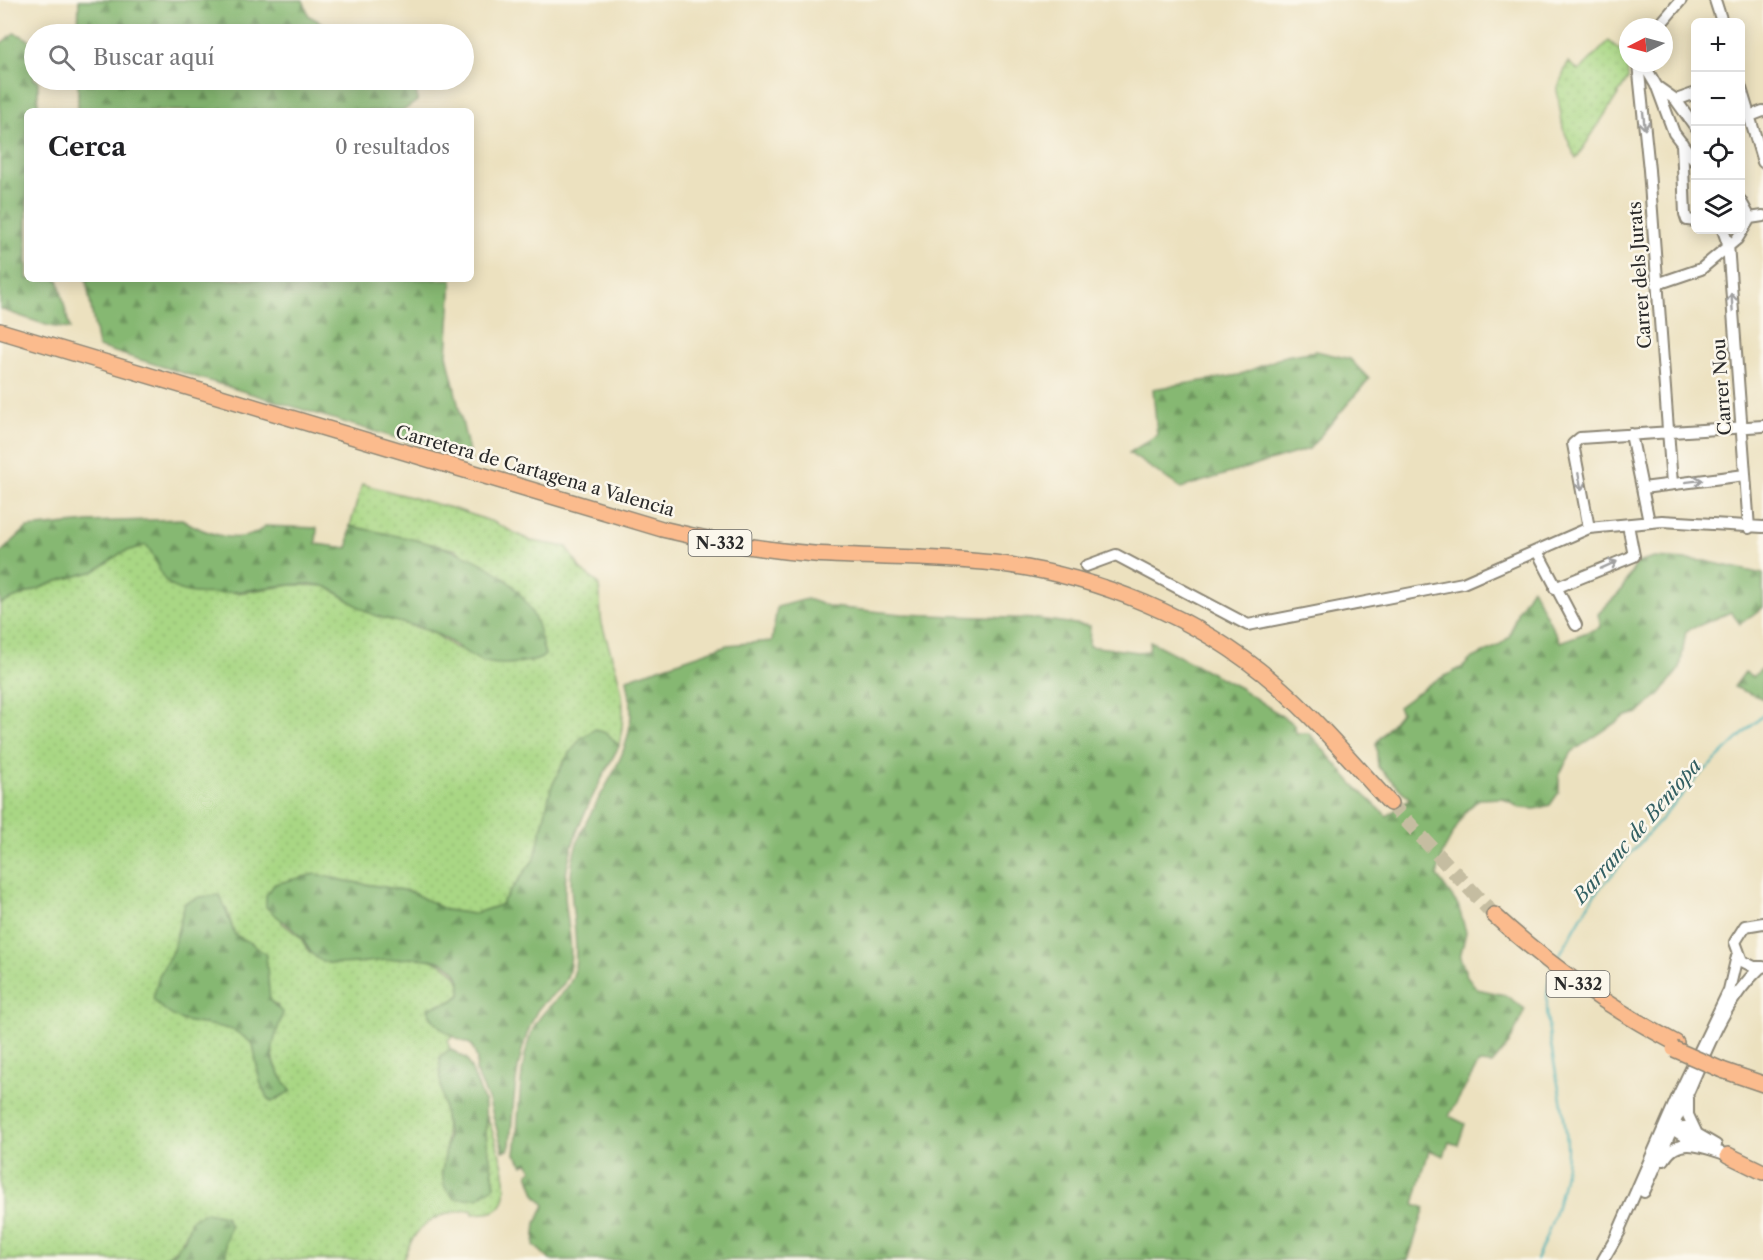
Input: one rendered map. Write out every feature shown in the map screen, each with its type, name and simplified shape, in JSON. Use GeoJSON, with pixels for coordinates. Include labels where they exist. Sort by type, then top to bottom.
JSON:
{"type":"FeatureCollection","features":[{"type":"Feature","properties":{"kind":"highway","name":"Carretera de Cartagena a Valencia"},"geometry":{"type":"LineString","coordinates":[[0,331],[616,516],[717,542],[815,554],[993,562],[1046,571],[1099,586],[1172,616],[1248,663],[1305,712],[1390,803]]}},
{"type":"Feature","properties":{"kind":"highway","name":"N-332"},"geometry":{"type":"LineString","coordinates":[[1494,915],[1539,955],[1545,967],[1616,1014],[1675,1046],[1723,1067],[1763,1078]]}},
{"type":"Feature","properties":{"kind":"highway"},"geometry":{"type":"LineString","coordinates":[[1723,1067],[1763,1084]]}},
{"type":"Feature","properties":{"kind":"highway"},"geometry":{"type":"LineString","coordinates":[[1728,1155],[1763,1172]]}},
{"type":"Feature","properties":{"kind":"street"},"geometry":{"type":"LineString","coordinates":[[1666,18],[1681,0]]}},
{"type":"Feature","properties":{"kind":"street"},"geometry":{"type":"LineString","coordinates":[[1715,0],[1721,18]]}},
{"type":"Feature","properties":{"kind":"street","name":"Carrer dels Jurats"},"geometry":{"type":"LineString","coordinates":[[1639,72],[1672,484]]}},
{"type":"Feature","properties":{"kind":"street"},"geometry":{"type":"LineString","coordinates":[[1648,72],[1656,86],[1674,133],[1691,156]]}},
{"type":"Feature","properties":{"kind":"street"},"geometry":{"type":"LineString","coordinates":[[1641,89],[1647,81],[1676,100],[1694,126]]}},
{"type":"Feature","properties":{"kind":"street"},"geometry":{"type":"LineString","coordinates":[[1676,100],[1691,94]]}},
{"type":"Feature","properties":{"kind":"street"},"geometry":{"type":"LineString","coordinates":[[1745,100],[1763,162]]}},
{"type":"Feature","properties":{"kind":"street"},"geometry":{"type":"LineString","coordinates":[[1750,116],[1763,111]]}},
{"type":"Feature","properties":{"kind":"street"},"geometry":{"type":"LineString","coordinates":[[1682,143],[1685,214],[1686,220],[1691,221]]}},
{"type":"Feature","properties":{"kind":"street"},"geometry":{"type":"LineString","coordinates":[[1745,210],[1750,219]]}},
{"type":"Feature","properties":{"kind":"street"},"geometry":{"type":"LineString","coordinates":[[1657,284],[1701,268],[1743,232],[1750,219],[1763,216]]}},
{"type":"Feature","properties":{"kind":"street","name":"Carrer Nou"},"geometry":{"type":"LineString","coordinates":[[1724,234],[1728,244],[1749,528]]}},
{"type":"Feature","properties":{"kind":"street"},"geometry":{"type":"LineString","coordinates":[[1589,528],[1572,444],[1580,438],[1763,426]]}},
{"type":"Feature","properties":{"kind":"street"},"geometry":{"type":"LineString","coordinates":[[1631,434],[1649,522]]}},
{"type":"Feature","properties":{"kind":"street"},"geometry":{"type":"LineString","coordinates":[[1642,488],[1744,475]]}},
{"type":"Feature","properties":{"kind":"street"},"geometry":{"type":"LineString","coordinates":[[1086,566],[1116,555],[1248,625],[1463,583],[1589,528],[1649,522],[1763,527]]}},
{"type":"Feature","properties":{"kind":"street"},"geometry":{"type":"LineString","coordinates":[[1555,588],[1634,556],[1628,525]]}},
{"type":"Feature","properties":{"kind":"street"},"geometry":{"type":"LineString","coordinates":[[1537,552],[1576,625]]}},
{"type":"Feature","properties":{"kind":"street"},"geometry":{"type":"LineString","coordinates":[[1728,1155],[1701,1146],[1680,1134],[1673,1126],[1672,1120],[1724,999],[1737,956],[1737,936],[1746,926],[1757,923],[1763,916]]}},
{"type":"Feature","properties":{"kind":"street"},"geometry":{"type":"LineString","coordinates":[[1737,956],[1747,965],[1762,967]]}},
{"type":"Feature","properties":{"kind":"street"},"geometry":{"type":"LineString","coordinates":[[1641,1197],[1731,1003],[1744,983],[1762,967]]}},
{"type":"Feature","properties":{"kind":"street"},"geometry":{"type":"LineString","coordinates":[[1616,1237],[1676,1100],[1724,999]]}},
{"type":"Feature","properties":{"kind":"street"},"geometry":{"type":"LineString","coordinates":[[1689,1091],[1688,1115],[1696,1132]]}},
{"type":"Feature","properties":{"kind":"street"},"geometry":{"type":"LineString","coordinates":[[1640,1184],[1669,1126],[1696,1132],[1728,1155]]}},
{"type":"Feature","properties":{"kind":"street"},"geometry":{"type":"LineString","coordinates":[[1603,1260],[1672,1149],[1678,1146],[1701,1146]]}},
{"type":"Feature","properties":{"kind":"green space"},"geometry":{"type":"Polygon","coordinates":[[[79,0],[303,0],[309,16],[324,24],[78,24],[79,0]]]}},
{"type":"Feature","properties":{"kind":"green space"},"geometry":{"type":"Polygon","coordinates":[[[14,33],[24,37],[24,90],[38,90],[38,108],[24,108],[24,282],[59,282],[70,329],[49,326],[0,309],[0,44],[14,33]]]}},
{"type":"Feature","properties":{"kind":"green space"},"geometry":{"type":"Polygon","coordinates":[[[1609,41],[1619,50],[1619,72],[1628,72],[1628,79],[1576,159],[1563,128],[1557,90],[1568,62],[1579,71],[1609,41]]]}},
{"type":"Feature","properties":{"kind":"green space"},"geometry":{"type":"Polygon","coordinates":[[[78,90],[416,90],[417,101],[407,108],[78,108],[78,90]]]}},
{"type":"Feature","properties":{"kind":"green space"},"geometry":{"type":"Polygon","coordinates":[[[87,282],[452,282],[447,355],[471,461],[98,347],[87,282]]]}},
{"type":"Feature","properties":{"kind":"green space"},"geometry":{"type":"Polygon","coordinates":[[[1316,351],[1350,359],[1369,379],[1309,449],[1181,488],[1129,453],[1157,435],[1153,389],[1239,375],[1285,356],[1316,351]]]}},
{"type":"Feature","properties":{"kind":"green space"},"geometry":{"type":"Polygon","coordinates":[[[362,484],[455,509],[493,522],[531,541],[567,547],[581,570],[598,583],[602,624],[622,697],[623,711],[619,746],[608,735],[581,738],[565,760],[551,788],[535,858],[500,905],[473,914],[446,910],[409,891],[316,874],[275,884],[282,923],[300,937],[309,952],[423,958],[444,965],[455,974],[461,995],[450,1002],[436,1005],[430,1017],[453,1036],[448,1040],[450,1049],[440,1057],[446,1128],[442,1173],[495,1186],[486,1137],[487,1115],[502,1162],[506,1188],[500,1207],[491,1212],[473,1214],[472,1210],[459,1211],[437,1217],[420,1229],[403,1260],[227,1260],[225,1242],[230,1226],[192,1219],[181,1243],[161,1260],[0,1260],[0,604],[58,581],[95,571],[121,553],[146,545],[169,585],[238,593],[292,585],[326,586],[369,613],[432,632],[455,648],[545,655],[542,644],[457,550],[350,526],[362,484]],[[185,903],[173,950],[159,976],[254,1044],[261,1082],[272,1102],[291,1091],[282,1078],[272,1050],[278,1006],[270,1001],[251,943],[235,935],[226,908],[185,903]]]}},
{"type":"Feature","properties":{"kind":"green space"},"geometry":{"type":"Polygon","coordinates":[[[182,519],[213,534],[236,537],[256,533],[265,526],[317,528],[316,544],[348,548],[350,526],[458,552],[506,579],[524,599],[537,624],[545,655],[536,660],[507,664],[483,661],[474,658],[433,632],[379,617],[329,588],[316,585],[300,584],[219,593],[184,591],[168,583],[163,577],[146,545],[121,553],[95,571],[58,581],[0,604],[0,553],[27,528],[88,522],[182,519]]]}},
{"type":"Feature","properties":{"kind":"green space"},"geometry":{"type":"Polygon","coordinates":[[[1654,558],[1705,561],[1763,574],[1763,607],[1740,624],[1731,612],[1686,631],[1680,668],[1660,694],[1638,713],[1624,717],[1572,752],[1559,775],[1559,792],[1550,805],[1535,809],[1520,808],[1503,798],[1479,799],[1465,812],[1443,852],[1437,876],[1458,905],[1466,932],[1460,957],[1467,976],[1477,989],[1505,995],[1525,1009],[1509,1044],[1492,1064],[1479,1063],[1449,1116],[1465,1124],[1458,1145],[1449,1142],[1444,1156],[1429,1150],[1414,1204],[1425,1208],[1408,1260],[550,1260],[534,1245],[536,1223],[545,1205],[535,1194],[528,1173],[532,1170],[528,1162],[523,1165],[515,1154],[522,1072],[529,1040],[538,1019],[563,993],[575,968],[576,940],[571,883],[574,854],[588,818],[617,766],[624,748],[631,711],[627,679],[727,645],[772,641],[777,607],[807,599],[831,607],[902,614],[1038,619],[1090,626],[1089,646],[1138,652],[1149,651],[1150,641],[1240,688],[1295,725],[1296,733],[1309,733],[1353,784],[1387,816],[1410,799],[1378,767],[1376,743],[1401,712],[1398,707],[1431,683],[1463,667],[1471,659],[1498,646],[1509,637],[1518,610],[1532,588],[1560,642],[1601,627],[1598,614],[1620,592],[1637,563],[1654,558]]]}},
{"type":"Feature","properties":{"kind":"green space"},"geometry":{"type":"Polygon","coordinates":[[[1763,667],[1763,699],[1734,687],[1745,672],[1753,677],[1763,667]]]}},
{"type":"Feature","properties":{"kind":"green space"},"geometry":{"type":"Polygon","coordinates":[[[595,729],[608,734],[619,746],[591,799],[575,837],[566,875],[565,895],[571,947],[570,967],[565,982],[540,1006],[524,1043],[517,1076],[510,1145],[508,1150],[503,1151],[489,1101],[476,1072],[477,1059],[472,1045],[439,1026],[430,1015],[428,1008],[450,1002],[461,995],[458,975],[446,964],[427,959],[337,964],[322,961],[312,954],[297,933],[266,907],[266,895],[275,884],[315,874],[409,891],[446,910],[473,914],[500,905],[535,858],[551,788],[565,760],[581,738],[595,729]]]}},
{"type":"Feature","properties":{"kind":"green space"},"geometry":{"type":"Polygon","coordinates":[[[220,895],[235,935],[251,943],[266,955],[270,1001],[283,1013],[272,1054],[277,1070],[291,1091],[271,1102],[263,1090],[253,1044],[232,1030],[188,1022],[171,1015],[153,999],[159,976],[173,950],[185,903],[199,897],[220,895]]]}},
{"type":"Feature","properties":{"kind":"green space"},"geometry":{"type":"Polygon","coordinates":[[[450,1049],[467,1059],[485,1103],[486,1137],[495,1186],[478,1198],[455,1199],[445,1188],[442,1173],[448,1137],[440,1079],[440,1057],[450,1049]]]}},
{"type":"Feature","properties":{"kind":"green space"},"geometry":{"type":"Polygon","coordinates":[[[206,1212],[225,1216],[230,1226],[225,1242],[227,1260],[161,1260],[174,1253],[185,1239],[192,1219],[206,1212]]]}},
{"type":"Feature","properties":{"kind":"waterway","name":"Barranc de Beniopa"},"geometry":{"type":"LineString","coordinates":[[1557,959],[1594,895],[1698,777],[1763,715]]}},
{"type":"Feature","properties":{"kind":"waterway","name":"Barranc de Beniopa"},"geometry":{"type":"LineString","coordinates":[[1536,1260],[1558,1204],[1567,1159],[1565,1126],[1547,1009],[1552,970]]}},
{"type":"Feature","properties":{"kind":"tunnel"},"geometry":{"type":"LineString","coordinates":[[1390,803],[1494,915]]}}]}
